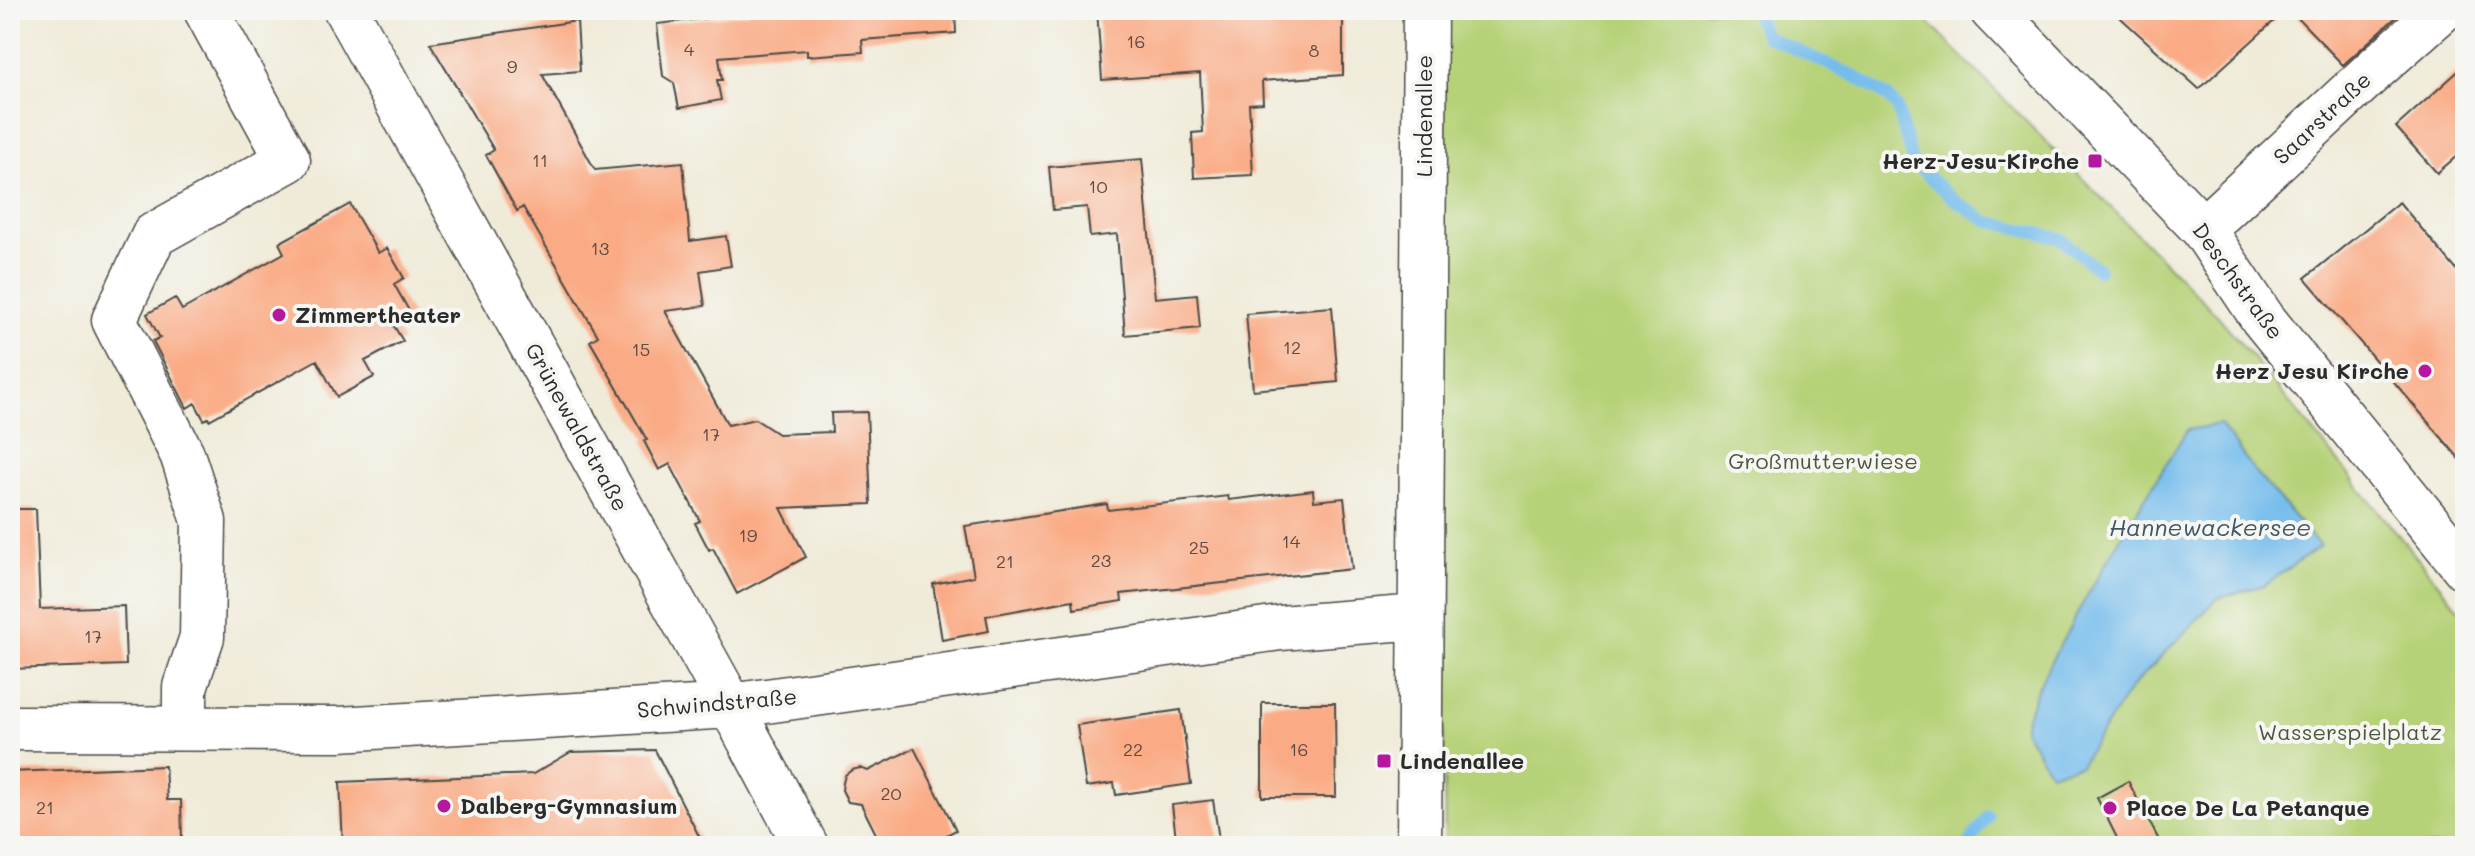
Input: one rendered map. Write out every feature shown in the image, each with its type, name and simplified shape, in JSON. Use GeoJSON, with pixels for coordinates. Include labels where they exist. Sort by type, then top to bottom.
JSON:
{"type":"FeatureCollection","features":[{"type":"Feature","properties":{"kind":"street"},"geometry":{"type":"LineString","coordinates":[[185,728],[185,687],[202,637],[204,521],[182,454],[114,320],[154,235],[288,160],[206,10]]}},
{"type":"Feature","properties":{"kind":"street","name":"Grünewaldstraße"},"geometry":{"type":"LineString","coordinates":[[346,10],[806,846]]}},
{"type":"Feature","properties":{"kind":"street","name":"Lindenallee"},"geometry":{"type":"LineString","coordinates":[[1419,846],[1425,10]]}},
{"type":"Feature","properties":{"kind":"street","name":"Deschstraße"},"geometry":{"type":"LineString","coordinates":[[1992,10],[2203,229],[2263,319],[2465,568]]}},
{"type":"Feature","properties":{"kind":"street","name":"Saarstraße"},"geometry":{"type":"LineString","coordinates":[[2203,229],[2442,10]]}},
{"type":"Feature","properties":{"kind":"street","name":"Schwindstraße"},"geometry":{"type":"LineString","coordinates":[[10,728],[339,729],[731,706],[1280,628],[1419,617]]}},
{"type":"Feature","properties":{"kind":"green space","name":"Großmutterwiese"},"geometry":{"type":"Polygon","coordinates":[[[1434,10],[1916,10],[2219,317],[2465,616],[2465,846],[1445,846],[1434,10]]]}},
{"type":"Feature","properties":{"kind":"water","name":"Hannewackersee"},"geometry":{"type":"Polygon","coordinates":[[[2220,424],[2256,473],[2320,546],[2265,585],[2218,598],[2131,688],[2080,765],[2050,773],[2024,729],[2043,676],[2127,527],[2187,430],[2220,424]]]}},
{"type":"Feature","properties":{"kind":"building"},"geometry":{"type":"Polygon","coordinates":[[[749,10],[955,10],[956,33],[862,40],[863,52],[807,56],[807,50],[719,57],[722,80],[717,80],[721,100],[679,108],[674,83],[663,76],[657,24],[749,13],[749,10]]]}},
{"type":"Feature","properties":{"kind":"building"},"geometry":{"type":"Polygon","coordinates":[[[1097,10],[1343,10],[1343,75],[1262,81],[1263,103],[1249,104],[1253,175],[1194,178],[1192,133],[1203,132],[1200,73],[1102,80],[1097,10]]]}},
{"type":"Feature","properties":{"kind":"building"},"geometry":{"type":"Polygon","coordinates":[[[2112,10],[2286,10],[2199,89],[2112,10]]]}},
{"type":"Feature","properties":{"kind":"building"},"geometry":{"type":"Polygon","coordinates":[[[2290,10],[2404,10],[2343,65],[2290,10]]]}},
{"type":"Feature","properties":{"kind":"building"},"geometry":{"type":"Polygon","coordinates":[[[577,21],[580,71],[542,74],[595,170],[683,162],[690,241],[726,236],[731,266],[700,271],[705,306],[665,311],[728,425],[755,419],[778,434],[832,432],[831,413],[867,412],[871,504],[781,508],[806,557],[737,594],[713,548],[709,550],[695,523],[700,521],[670,464],[659,470],[644,441],[647,440],[590,341],[598,336],[523,207],[517,211],[486,155],[494,150],[430,43],[577,21]]]}},
{"type":"Feature","properties":{"kind":"building"},"geometry":{"type":"Polygon","coordinates":[[[2465,65],[2465,149],[2437,173],[2396,127],[2465,65]]]}},
{"type":"Feature","properties":{"kind":"building"},"geometry":{"type":"Polygon","coordinates":[[[1142,159],[1155,298],[1197,294],[1200,328],[1125,335],[1117,234],[1090,237],[1087,207],[1053,210],[1049,167],[1142,159]]]}},
{"type":"Feature","properties":{"kind":"building","name":"Herz Jesu Kirche"},"geometry":{"type":"Polygon","coordinates":[[[2399,202],[2465,280],[2465,465],[2305,278],[2399,202]]]}},
{"type":"Feature","properties":{"kind":"building","name":"Zimmertheater"},"geometry":{"type":"Polygon","coordinates":[[[350,204],[378,253],[387,248],[404,278],[394,284],[412,316],[394,326],[403,341],[365,361],[374,377],[337,397],[317,360],[209,420],[204,420],[195,403],[187,408],[153,341],[160,338],[147,314],[175,298],[182,310],[284,253],[279,243],[350,204]]]}},
{"type":"Feature","properties":{"kind":"building"},"geometry":{"type":"Polygon","coordinates":[[[1332,307],[1338,382],[1253,390],[1246,314],[1332,307]]]}},
{"type":"Feature","properties":{"kind":"building"},"geometry":{"type":"Polygon","coordinates":[[[1313,490],[1314,501],[1344,498],[1352,569],[1121,594],[1122,601],[1074,609],[1073,600],[986,616],[989,631],[942,640],[933,584],[974,576],[965,526],[1107,504],[1108,510],[1313,490]]]}},
{"type":"Feature","properties":{"kind":"building"},"geometry":{"type":"Polygon","coordinates":[[[10,509],[36,509],[40,609],[124,606],[126,665],[10,669],[10,509]]]}},
{"type":"Feature","properties":{"kind":"building"},"geometry":{"type":"Polygon","coordinates":[[[1262,703],[1335,703],[1336,797],[1262,797],[1262,703]]]}},
{"type":"Feature","properties":{"kind":"building"},"geometry":{"type":"Polygon","coordinates":[[[1181,710],[1191,784],[1116,795],[1114,783],[1086,787],[1077,725],[1181,710]]]}},
{"type":"Feature","properties":{"kind":"building"},"geometry":{"type":"Polygon","coordinates":[[[914,748],[956,830],[926,846],[882,846],[861,804],[848,802],[842,790],[845,775],[860,768],[868,771],[914,748]]]}},
{"type":"Feature","properties":{"kind":"building"},"geometry":{"type":"Polygon","coordinates":[[[655,750],[704,846],[343,846],[340,782],[533,774],[571,752],[655,750]]]}},
{"type":"Feature","properties":{"kind":"building"},"geometry":{"type":"Polygon","coordinates":[[[165,766],[167,800],[181,800],[182,840],[10,846],[10,772],[165,766]]]}},
{"type":"Feature","properties":{"kind":"building"},"geometry":{"type":"Polygon","coordinates":[[[2128,781],[2162,846],[2121,846],[2097,798],[2128,781]]]}},
{"type":"Feature","properties":{"kind":"building"},"geometry":{"type":"Polygon","coordinates":[[[1213,800],[1220,846],[1177,846],[1172,805],[1213,800]]]}},
{"type":"Feature","properties":{"kind":"waterway"},"geometry":{"type":"LineString","coordinates":[[1753,10],[1766,36],[1852,75],[1887,96],[1897,107],[1912,161],[1954,200],[1987,221],[2060,238],[2099,270]]}},
{"type":"Feature","properties":{"kind":"waterway"},"geometry":{"type":"LineString","coordinates":[[1967,846],[1988,816]]}},
{"type":"Feature","properties":{"kind":"place","name":"Herz-Jesu-Kirche"},"geometry":{"type":"Point","coordinates":[2095,161]}},
{"type":"Feature","properties":{"kind":"place","name":"Zimmertheater"},"geometry":{"type":"Point","coordinates":[279,315]}},
{"type":"Feature","properties":{"kind":"place","name":"Herz Jesu Kirche"},"geometry":{"type":"Point","coordinates":[2425,371]}},
{"type":"Feature","properties":{"kind":"place","name":"Lindenallee"},"geometry":{"type":"Point","coordinates":[1384,761]}},
{"type":"Feature","properties":{"kind":"place","name":"Dalberg-Gymnasium"},"geometry":{"type":"Point","coordinates":[444,806]}},
{"type":"Feature","properties":{"kind":"place","name":"Place De La Petanque"},"geometry":{"type":"Point","coordinates":[2110,808]}},
{"type":"Feature","properties":{"kind":"park label","name":"Wasserspielplatz"},"geometry":{"type":"Point","coordinates":[2350,732]}}]}
